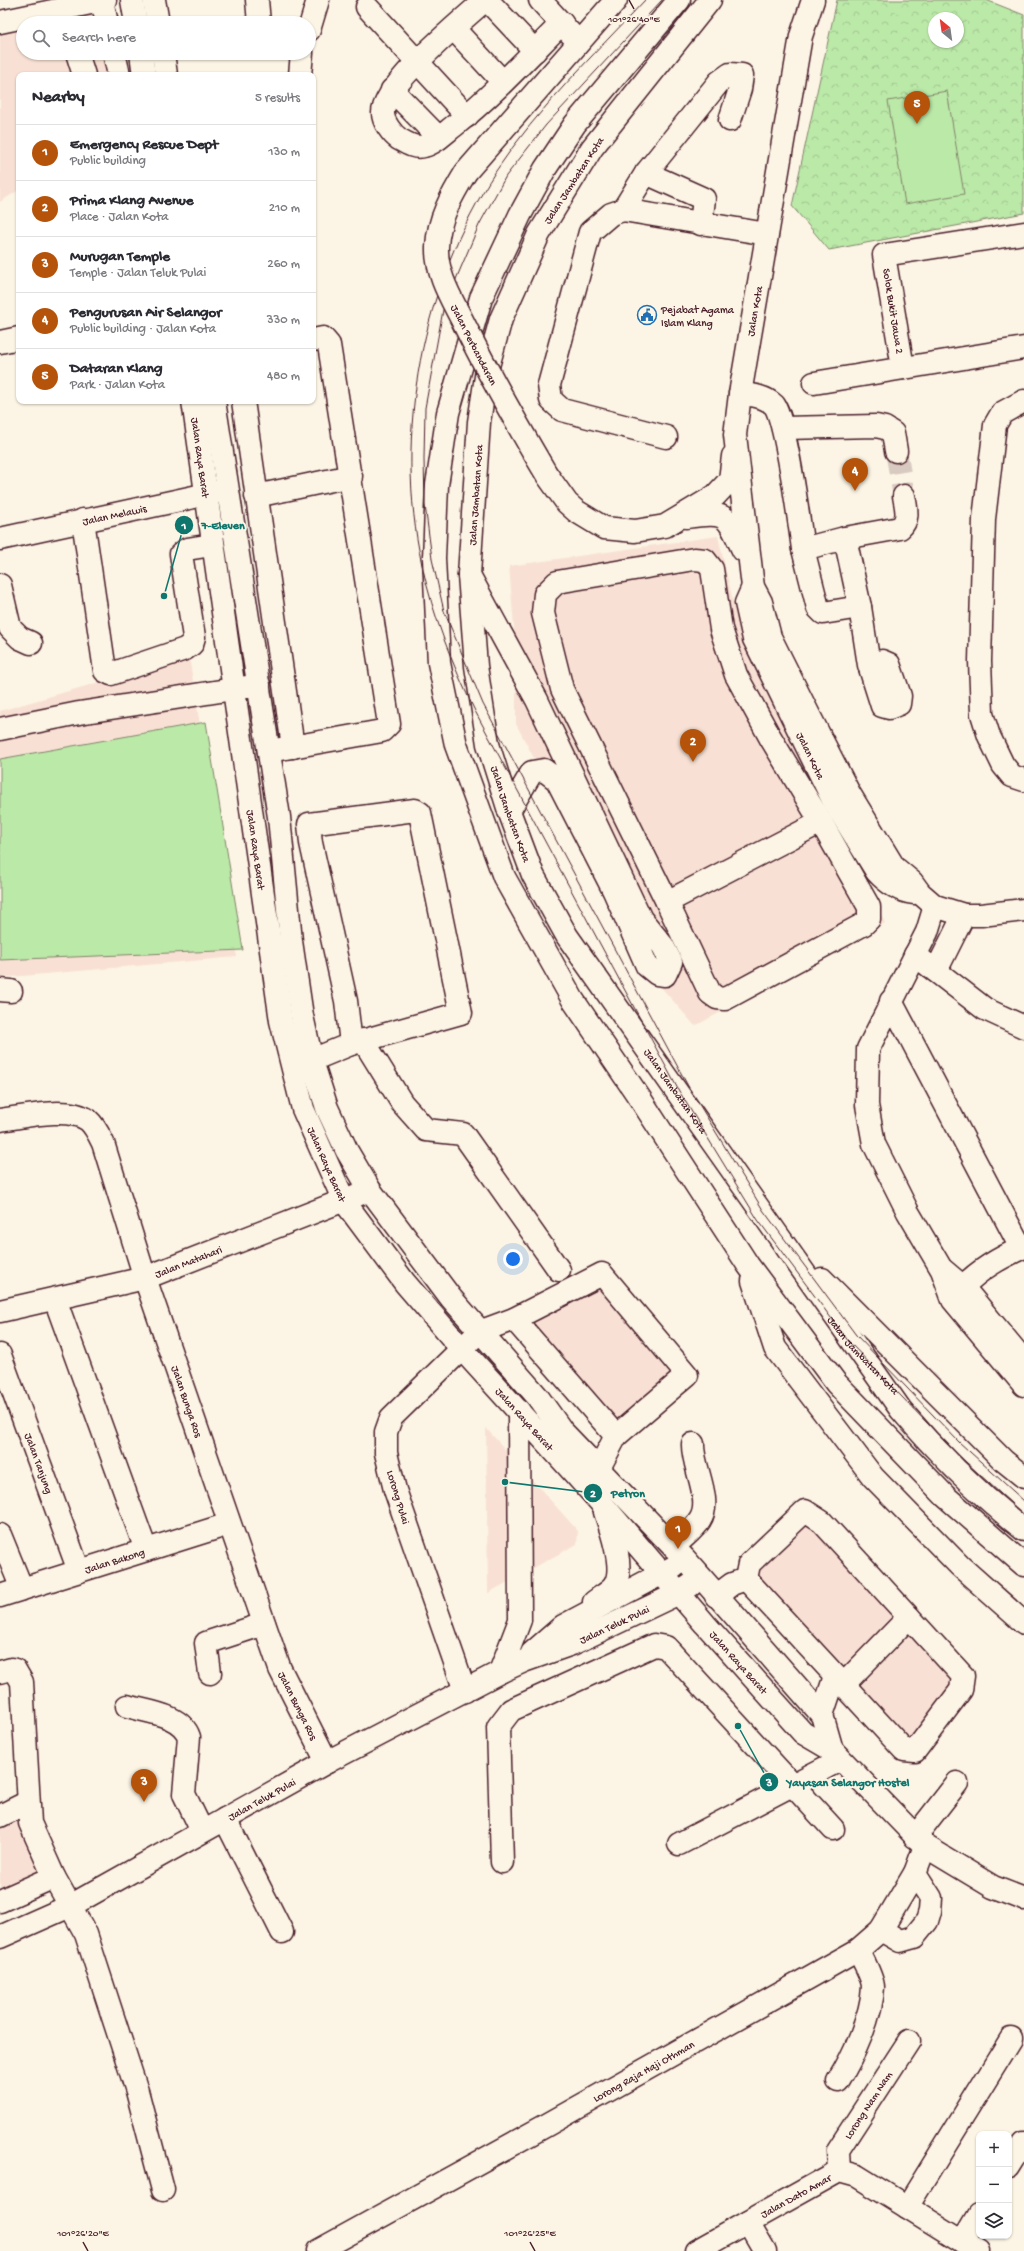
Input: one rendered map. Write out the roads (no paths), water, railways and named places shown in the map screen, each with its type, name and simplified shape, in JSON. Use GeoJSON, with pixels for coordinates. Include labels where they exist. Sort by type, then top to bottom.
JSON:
{"type":"FeatureCollection","features":[{"type":"Feature","properties":{"kind":"main road"},"geometry":{"type":"LineString","coordinates":[[56,16],[75,14],[103,0],[106,16]]}},
{"type":"Feature","properties":{"kind":"main road"},"geometry":{"type":"LineString","coordinates":[[132,0],[135,16]]}},
{"type":"Feature","properties":{"kind":"main road"},"geometry":{"type":"LineString","coordinates":[[154,0],[157,16]]}},
{"type":"Feature","properties":{"kind":"main road"},"geometry":{"type":"LineString","coordinates":[[257,0],[258,16]]}},
{"type":"Feature","properties":{"kind":"main road"},"geometry":{"type":"LineString","coordinates":[[313,16],[318,0]]}},
{"type":"Feature","properties":{"kind":"main road"},"geometry":{"type":"LineString","coordinates":[[535,51],[486,0],[417,63],[392,90],[383,113],[386,123],[396,136],[408,145],[423,147],[439,138],[467,116],[535,51],[562,23]]}},
{"type":"Feature","properties":{"kind":"main road"},"geometry":{"type":"LineString","coordinates":[[540,0],[579,42]]}},
{"type":"Feature","properties":{"kind":"main road"},"geometry":{"type":"LineString","coordinates":[[679,0],[575,124],[545,169],[520,215],[481,298],[448,413],[437,485],[434,558],[439,664],[456,745],[504,877],[573,1000],[641,1100],[748,1264],[836,1383],[945,1496],[1024,1565]]}},
{"type":"Feature","properties":{"kind":"main road","name":"Jalan Jambatan Kota"},"geometry":{"type":"LineString","coordinates":[[710,0],[592,148],[539,234],[501,319],[487,370],[479,422],[469,575],[476,666],[488,744],[509,811],[533,875],[567,936],[906,1416],[930,1445],[962,1476],[994,1506],[1024,1530]]}},
{"type":"Feature","properties":{"kind":"main road"},"geometry":{"type":"LineString","coordinates":[[660,62],[716,0]]}},
{"type":"Feature","properties":{"kind":"main road","name":"Jalan Kota"},"geometry":{"type":"LineString","coordinates":[[801,36],[798,18],[803,0]]}},
{"type":"Feature","properties":{"kind":"main road","name":"Jalan Kota"},"geometry":{"type":"LineString","coordinates":[[813,0],[801,36],[740,394],[735,435],[753,587],[761,602],[770,637],[802,719],[877,872],[884,880],[906,892],[928,899],[964,915],[980,916],[1024,910]]}},
{"type":"Feature","properties":{"kind":"main road","name":"Jalan Perbandaran"},"geometry":{"type":"LineString","coordinates":[[612,1],[579,42],[466,172],[449,201],[441,224],[437,247],[439,273],[492,381],[546,475],[571,507],[604,528],[635,531],[665,526],[681,518],[715,496],[730,480],[735,435]]}},
{"type":"Feature","properties":{"kind":"main road"},"geometry":{"type":"LineString","coordinates":[[367,7],[467,116]]}},
{"type":"Feature","properties":{"kind":"main road"},"geometry":{"type":"LineString","coordinates":[[0,22],[16,20]]}},
{"type":"Feature","properties":{"kind":"main road"},"geometry":{"type":"LineString","coordinates":[[454,29],[503,82]]}},
{"type":"Feature","properties":{"kind":"main road"},"geometry":{"type":"LineString","coordinates":[[79,60],[83,72]]}},
{"type":"Feature","properties":{"kind":"main road"},"geometry":{"type":"LineString","coordinates":[[116,60],[118,72]]}},
{"type":"Feature","properties":{"kind":"main road"},"geometry":{"type":"LineString","coordinates":[[141,60],[143,72]]}},
{"type":"Feature","properties":{"kind":"main road"},"geometry":{"type":"LineString","coordinates":[[164,60],[166,72]]}},
{"type":"Feature","properties":{"kind":"main road"},"geometry":{"type":"LineString","coordinates":[[300,72],[301,60]]}},
{"type":"Feature","properties":{"kind":"main road"},"geometry":{"type":"LineString","coordinates":[[624,210],[646,173],[719,82],[730,74],[742,75],[740,89],[730,120]]}},
{"type":"Feature","properties":{"kind":"main road"},"geometry":{"type":"LineString","coordinates":[[392,90],[439,138]]}},
{"type":"Feature","properties":{"kind":"main road"},"geometry":{"type":"LineString","coordinates":[[646,173],[704,199],[701,224]]}},
{"type":"Feature","properties":{"kind":"main road"},"geometry":{"type":"LineString","coordinates":[[666,437],[562,410],[550,400],[549,385],[590,232],[611,214],[624,210],[768,234]]}},
{"type":"Feature","properties":{"kind":"main road","name":"Solok Bukit Jawa 2"},"geometry":{"type":"LineString","coordinates":[[903,368],[884,255],[1024,233]]}},
{"type":"Feature","properties":{"kind":"main road"},"geometry":{"type":"LineString","coordinates":[[270,751],[382,731],[389,724],[351,476],[329,345],[324,338],[316,339]]}},
{"type":"Feature","properties":{"kind":"main road"},"geometry":{"type":"LineString","coordinates":[[0,342],[16,339]]}},
{"type":"Feature","properties":{"kind":"main road"},"geometry":{"type":"LineString","coordinates":[[814,383],[1024,348]]}},
{"type":"Feature","properties":{"kind":"main road"},"geometry":{"type":"LineString","coordinates":[[740,394],[761,397],[775,405],[783,428],[803,548],[818,608],[823,613],[860,607]]}},
{"type":"Feature","properties":{"kind":"main road"},"geometry":{"type":"LineString","coordinates":[[1024,401],[1002,413],[995,425],[984,518],[980,661],[982,714],[989,736],[1003,765],[1012,776],[1024,780]]}},
{"type":"Feature","properties":{"kind":"main road","name":"Jalan Raya Barat"},"geometry":{"type":"LineString","coordinates":[[193,404],[280,1021],[327,1108],[347,1151],[370,1190],[479,1332],[537,1396],[562,1430],[680,1553],[700,1578],[822,1715],[836,1755]]}},
{"type":"Feature","properties":{"kind":"main road","name":"Jalan Raya Barat"},"geometry":{"type":"LineString","coordinates":[[215,404],[279,816],[291,941],[302,1016],[303,1109],[344,1201],[406,1283],[461,1348],[519,1411],[545,1443],[603,1505],[704,1624],[803,1733],[836,1755],[920,1842],[993,1888],[1024,1899]]}},
{"type":"Feature","properties":{"kind":"main road"},"geometry":{"type":"LineString","coordinates":[[243,404],[293,747]]}},
{"type":"Feature","properties":{"kind":"main road"},"geometry":{"type":"LineString","coordinates":[[783,428],[876,426],[893,433],[896,451]]}},
{"type":"Feature","properties":{"kind":"main road"},"geometry":{"type":"LineString","coordinates":[[256,496],[351,476]]}},
{"type":"Feature","properties":{"kind":"main road","name":"Jalan Melawis"},"geometry":{"type":"LineString","coordinates":[[0,539],[83,520],[229,490]]}},
{"type":"Feature","properties":{"kind":"main road"},"geometry":{"type":"LineString","coordinates":[[803,548],[845,538],[900,528],[906,523],[907,514],[904,496]]}},
{"type":"Feature","properties":{"kind":"main road"},"geometry":{"type":"LineString","coordinates":[[681,518],[711,513],[725,517],[729,520],[751,565]]}},
{"type":"Feature","properties":{"kind":"main road"},"geometry":{"type":"LineString","coordinates":[[83,520],[105,671],[112,674],[184,649],[192,644],[194,637],[181,554],[187,549],[212,545]]}},
{"type":"Feature","properties":{"kind":"main road"},"geometry":{"type":"LineString","coordinates":[[845,538],[860,607],[869,665]]}},
{"type":"Feature","properties":{"kind":"main road"},"geometry":{"type":"LineString","coordinates":[[694,559],[705,560],[712,570],[721,629],[736,675],[770,737],[821,822],[869,907],[869,919],[864,924],[725,999],[717,998],[710,993],[562,689],[543,612],[544,594],[557,582],[694,559]]}},
{"type":"Feature","properties":{"kind":"main road"},"geometry":{"type":"LineString","coordinates":[[239,561],[266,562]]}},
{"type":"Feature","properties":{"kind":"main road"},"geometry":{"type":"LineString","coordinates":[[469,575],[537,700],[641,919],[663,946],[671,962],[665,975],[657,974],[647,966],[614,891],[557,780],[544,770],[532,772],[509,811]]}},
{"type":"Feature","properties":{"kind":"main road"},"geometry":{"type":"LineString","coordinates":[[0,585],[10,628],[20,638],[31,643]]}},
{"type":"Feature","properties":{"kind":"main road"},"geometry":{"type":"LineString","coordinates":[[0,729],[79,713],[233,688],[258,686]]}},
{"type":"Feature","properties":{"kind":"main road"},"geometry":{"type":"LineString","coordinates":[[770,737],[802,719]]}},
{"type":"Feature","properties":{"kind":"main road"},"geometry":{"type":"LineString","coordinates":[[302,1064],[357,1042],[461,1013],[420,813],[415,810],[310,824],[311,842],[346,1001],[357,1042],[402,1103],[426,1130],[463,1134],[559,1270]]}},
{"type":"Feature","properties":{"kind":"main road"},"geometry":{"type":"LineString","coordinates":[[279,816],[311,842]]}},
{"type":"Feature","properties":{"kind":"main road"},"geometry":{"type":"LineString","coordinates":[[667,902],[821,822]]}},
{"type":"Feature","properties":{"kind":"main road"},"geometry":{"type":"LineString","coordinates":[[928,899],[927,932],[868,1049],[867,1104],[874,1144],[908,1212],[942,1270],[1024,1385]]}},
{"type":"Feature","properties":{"kind":"main road"},"geometry":{"type":"LineString","coordinates":[[936,971],[964,915]]}},
{"type":"Feature","properties":{"kind":"main road"},"geometry":{"type":"LineString","coordinates":[[915,955],[985,1009],[1024,1027]]}},
{"type":"Feature","properties":{"kind":"main road"},"geometry":{"type":"LineString","coordinates":[[891,1001],[1023,1248],[984,1270],[958,1293]]}},
{"type":"Feature","properties":{"kind":"main road","name":"Jalan Bunga Ros"},"geometry":{"type":"LineString","coordinates":[[0,1120],[56,1114],[74,1115],[88,1120],[95,1128],[103,1143],[145,1278],[228,1524],[280,1669],[327,1762]]}},
{"type":"Feature","properties":{"kind":"main road","name":"Jalan Matahari"},"geometry":{"type":"LineString","coordinates":[[0,1311],[145,1278],[370,1190]]}},
{"type":"Feature","properties":{"kind":"main road"},"geometry":{"type":"LineString","coordinates":[[778,1234],[1004,1461],[1024,1477]]}},
{"type":"Feature","properties":{"kind":"main road"},"geometry":{"type":"LineString","coordinates":[[748,1264],[775,1348],[873,1477],[960,1566],[1024,1623]]}},
{"type":"Feature","properties":{"kind":"main road"},"geometry":{"type":"LineString","coordinates":[[479,1332],[514,1319],[602,1274],[686,1375],[616,1436],[599,1468]]}},
{"type":"Feature","properties":{"kind":"main road"},"geometry":{"type":"LineString","coordinates":[[958,1293],[1024,1361]]}},
{"type":"Feature","properties":{"kind":"main road"},"geometry":{"type":"LineString","coordinates":[[55,1299],[146,1550]]}},
{"type":"Feature","properties":{"kind":"main road"},"geometry":{"type":"LineString","coordinates":[[514,1319],[616,1436]]}},
{"type":"Feature","properties":{"kind":"main road","name":"Lorong Pulai"},"geometry":{"type":"LineString","coordinates":[[465,1691],[395,1490],[386,1453],[386,1432],[391,1418],[479,1332]]}},
{"type":"Feature","properties":{"kind":"main road","name":"Jalan Tanjung"},"geometry":{"type":"LineString","coordinates":[[0,1355],[79,1571]]}},
{"type":"Feature","properties":{"kind":"main road"},"geometry":{"type":"LineString","coordinates":[[500,1672],[520,1620],[519,1411]]}},
{"type":"Feature","properties":{"kind":"main road","name":"Jalan Teluk Pulai"},"geometry":{"type":"LineString","coordinates":[[524,1660],[563,1626],[662,1575],[680,1553],[700,1521],[704,1511],[702,1488],[693,1453],[693,1444]]}},
{"type":"Feature","properties":{"kind":"main road"},"geometry":{"type":"LineString","coordinates":[[563,1626],[614,1586],[618,1571],[618,1556],[603,1505]]}},
{"type":"Feature","properties":{"kind":"main road"},"geometry":{"type":"LineString","coordinates":[[805,1511],[822,1522],[963,1676],[961,1690],[915,1751],[904,1750],[746,1579],[749,1564],[805,1511]]}},
{"type":"Feature","properties":{"kind":"main road","name":"Jalan Bakong"},"geometry":{"type":"LineString","coordinates":[[0,1596],[228,1524]]}},
{"type":"Feature","properties":{"kind":"main road"},"geometry":{"type":"LineString","coordinates":[[0,1535],[22,1589]]}},
{"type":"Feature","properties":{"kind":"main road","name":"Jalan Teluk Pulai"},"geometry":{"type":"LineString","coordinates":[[0,1937],[70,1906],[327,1762],[500,1672],[524,1660],[572,1644],[679,1593],[700,1578]]}},
{"type":"Feature","properties":{"kind":"main road"},"geometry":{"type":"LineString","coordinates":[[716,1596],[732,1584],[746,1579]]}},
{"type":"Feature","properties":{"kind":"main road"},"geometry":{"type":"LineString","coordinates":[[822,1715],[839,1680],[909,1617]]}},
{"type":"Feature","properties":{"kind":"main road"},"geometry":{"type":"LineString","coordinates":[[210,1673],[206,1643],[264,1624]]}},
{"type":"Feature","properties":{"kind":"main road"},"geometry":{"type":"LineString","coordinates":[[502,1862],[498,1727],[511,1710],[654,1645],[666,1648],[792,1786],[833,1828]]}},
{"type":"Feature","properties":{"kind":"main road"},"geometry":{"type":"LineString","coordinates":[[0,1672],[11,1669],[15,1670],[22,1682],[30,1823],[54,1877],[86,1934],[138,2091],[163,2190]]}},
{"type":"Feature","properties":{"kind":"main road"},"geometry":{"type":"LineString","coordinates":[[127,1706],[174,1720],[182,1724],[187,1731],[189,1737],[184,1794],[202,1831]]}},
{"type":"Feature","properties":{"kind":"main road"},"geometry":{"type":"LineString","coordinates":[[679,1844],[792,1786],[836,1755]]}},
{"type":"Feature","properties":{"kind":"main road","name":"Lorong Raja Haji Othman"},"geometry":{"type":"LineString","coordinates":[[318,2251],[546,2126],[858,1950],[881,1930],[915,1874],[920,1842],[956,1783]]}},
{"type":"Feature","properties":{"kind":"main road"},"geometry":{"type":"LineString","coordinates":[[0,1816],[28,1802]]}},
{"type":"Feature","properties":{"kind":"main road"},"geometry":{"type":"LineString","coordinates":[[226,1819],[282,1932]]}},
{"type":"Feature","properties":{"kind":"main road"},"geometry":{"type":"LineString","coordinates":[[881,1930],[900,1941],[914,1937],[927,1921],[930,1912],[931,1898],[915,1874]]}},
{"type":"Feature","properties":{"kind":"main road"},"geometry":{"type":"LineString","coordinates":[[0,1901],[54,1877]]}},
{"type":"Feature","properties":{"kind":"main road"},"geometry":{"type":"LineString","coordinates":[[838,2082],[849,2063],[866,2018],[873,1986],[858,1950]]}},
{"type":"Feature","properties":{"kind":"main road"},"geometry":{"type":"LineString","coordinates":[[907,2207],[1011,2040]]}},
{"type":"Feature","properties":{"kind":"main road","name":"Lorong Nam Nam"},"geometry":{"type":"LineString","coordinates":[[840,2171],[838,2150],[908,2041]]}},
{"type":"Feature","properties":{"kind":"main road"},"geometry":{"type":"LineString","coordinates":[[1012,2162],[1024,2143]]}},
{"type":"Feature","properties":{"kind":"main road","name":"Jalan Dato Amar"},"geometry":{"type":"LineString","coordinates":[[696,2251],[840,2171],[857,2176],[970,2246]]}},
{"type":"Feature","properties":{"kind":"main road"},"geometry":{"type":"LineString","coordinates":[[748,2222],[765,2251]]}},
{"type":"Feature","properties":{"kind":"main road"},"geometry":{"type":"LineString","coordinates":[[970,2246],[976,2226]]}},
{"type":"Feature","properties":{"kind":"tunnel"},"geometry":{"type":"LineString","coordinates":[[896,451],[904,496]]}},
{"type":"Feature","properties":{"kind":"tram line"},"geometry":{"type":"LineString","coordinates":[[645,0],[567,82],[512,148],[496,171],[470,215],[449,262],[432,310],[420,360],[413,412],[411,463],[414,515],[426,584],[444,640],[475,711],[679,1091],[758,1220],[849,1342],[955,1452],[1024,1515]]}},
{"type":"Feature","properties":{"kind":"tram line"},"geometry":{"type":"LineString","coordinates":[[662,0],[546,125],[506,176],[479,225],[443,310],[425,408],[424,459],[425,505],[432,559],[444,611],[483,704],[688,1086],[763,1210],[856,1335],[959,1442],[1024,1501]]}},
{"type":"Feature","properties":{"kind":"place","name":"Dataran Klang"},"geometry":{"type":"Point","coordinates":[917,124]}},
{"type":"Feature","properties":{"kind":"place","name":"Pejabat Agama Islam Klang"},"geometry":{"type":"Point","coordinates":[647,315]}},
{"type":"Feature","properties":{"kind":"place","name":"Pengurusan Air Selangor"},"geometry":{"type":"Point","coordinates":[855,491]}},
{"type":"Feature","properties":{"kind":"place","name":"7-Eleven"},"geometry":{"type":"Point","coordinates":[164,596]}},
{"type":"Feature","properties":{"kind":"place","name":"Prima Klang Avenue"},"geometry":{"type":"Point","coordinates":[693,762]}},
{"type":"Feature","properties":{"kind":"place","name":"Petron"},"geometry":{"type":"Point","coordinates":[505,1482]}},
{"type":"Feature","properties":{"kind":"place","name":"Emergency Rescue Dept"},"geometry":{"type":"Point","coordinates":[678,1549]}},
{"type":"Feature","properties":{"kind":"place","name":"Yayasan Selangor Hostel"},"geometry":{"type":"Point","coordinates":[738,1726]}},
{"type":"Feature","properties":{"kind":"place","name":"Murugan Temple"},"geometry":{"type":"Point","coordinates":[144,1802]}}]}
